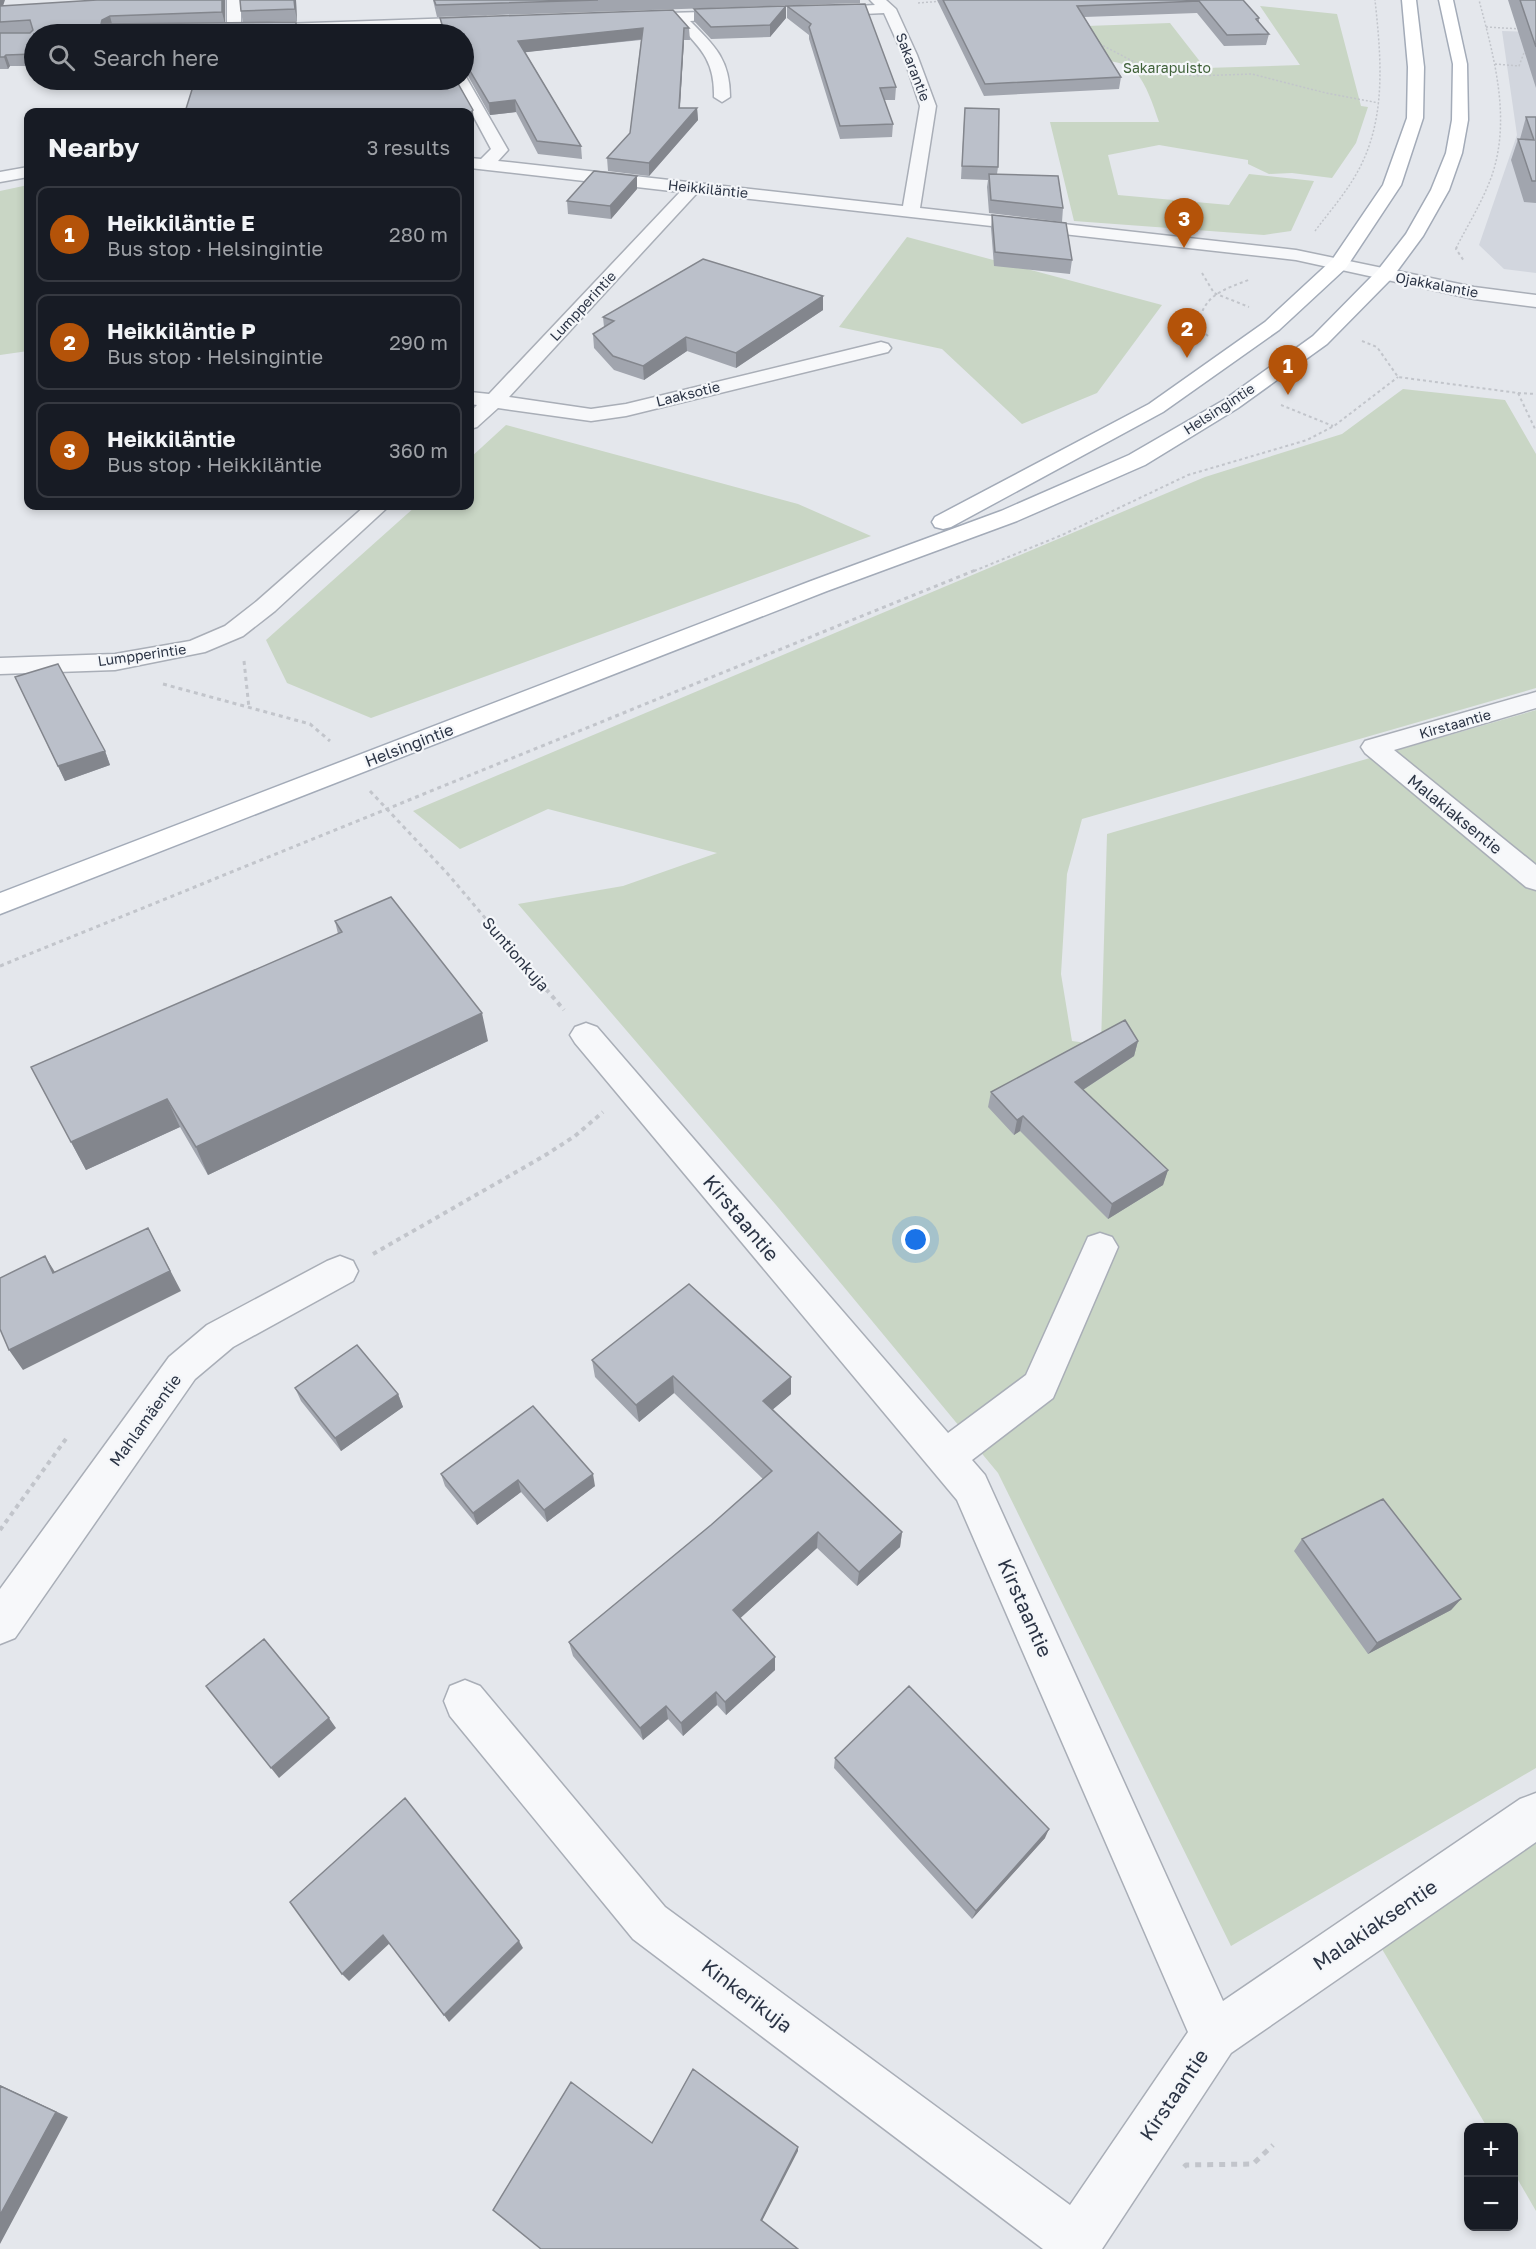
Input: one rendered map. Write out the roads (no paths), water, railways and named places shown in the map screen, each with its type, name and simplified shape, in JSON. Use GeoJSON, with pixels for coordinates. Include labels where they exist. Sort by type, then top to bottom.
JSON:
{"type":"FeatureCollection","features":[{"type":"Feature","properties":{"kind":"main road","name":"Helsingintie"},"geometry":{"type":"LineString","coordinates":[[819,586],[1156,408],[1272,326],[1339,264],[1392,185],[1415,118],[1416,67],[1408,0]]}},
{"type":"Feature","properties":{"kind":"main road","name":"Helsingintie"},"geometry":{"type":"LineString","coordinates":[[0,904],[819,586],[1009,516],[1137,460],[1231,404],[1320,340],[1385,274],[1419,227],[1440,190],[1454,153],[1460,120],[1460,64],[1446,0]]}},
{"type":"Feature","properties":{"kind":"street"},"geometry":{"type":"LineString","coordinates":[[230,24],[234,0]]}},
{"type":"Feature","properties":{"kind":"street"},"geometry":{"type":"LineString","coordinates":[[807,12],[883,5]]}},
{"type":"Feature","properties":{"kind":"street","name":"Sakarantie"},"geometry":{"type":"LineString","coordinates":[[883,5],[910,55],[928,106],[911,212]]}},
{"type":"Feature","properties":{"kind":"street"},"geometry":{"type":"LineString","coordinates":[[620,18],[749,14]]}},
{"type":"Feature","properties":{"kind":"street"},"geometry":{"type":"LineString","coordinates":[[679,17],[717,58],[723,78],[722,97]]}},
{"type":"Feature","properties":{"kind":"street"},"geometry":{"type":"LineString","coordinates":[[471,24],[501,20]]}},
{"type":"Feature","properties":{"kind":"street"},"geometry":{"type":"LineString","coordinates":[[467,90],[500,150],[478,164]]}},
{"type":"Feature","properties":{"kind":"street","name":"Heikkiläntie"},"geometry":{"type":"LineString","coordinates":[[478,164],[1296,255],[1339,264]]}},
{"type":"Feature","properties":{"kind":"street"},"geometry":{"type":"LineString","coordinates":[[0,177],[24,173]]}},
{"type":"Feature","properties":{"kind":"street","name":"Lumpperintie"},"geometry":{"type":"LineString","coordinates":[[474,419],[493,402],[694,187]]}},
{"type":"Feature","properties":{"kind":"street","name":"Ojakkalantie"},"geometry":{"type":"LineString","coordinates":[[1339,264],[1474,292],[1536,301]]}},
{"type":"Feature","properties":{"kind":"street","name":"Laaksotie"},"geometry":{"type":"LineString","coordinates":[[474,399],[591,415],[626,410],[881,348]]}},
{"type":"Feature","properties":{"kind":"street","name":"Lumpperintie"},"geometry":{"type":"LineString","coordinates":[[0,666],[115,662],[196,647],[234,631],[266,606],[374,510]]}},
{"type":"Feature","properties":{"kind":"street","name":"Kirstaantie"},"geometry":{"type":"LineString","coordinates":[[1374,747],[1536,700]]}},
{"type":"Feature","properties":{"kind":"street","name":"Malakiaksentie"},"geometry":{"type":"LineString","coordinates":[[1374,747],[1536,880]]}},
{"type":"Feature","properties":{"kind":"street","name":"Kirstaantie"},"geometry":{"type":"LineString","coordinates":[[586,1035],[971,1488],[1214,2036],[1073,2245]]}},
{"type":"Feature","properties":{"kind":"street"},"geometry":{"type":"LineString","coordinates":[[945,1458],[1040,1386],[1100,1247]]}},
{"type":"Feature","properties":{"kind":"street","name":"Mahlamäentie"},"geometry":{"type":"LineString","coordinates":[[0,1624],[182,1368],[220,1336],[340,1271]]}},
{"type":"Feature","properties":{"kind":"street","name":"Kinkerikuja"},"geometry":{"type":"LineString","coordinates":[[465,1701],[649,1923],[1073,2245]]}},
{"type":"Feature","properties":{"kind":"street","name":"Malakiaksentie"},"geometry":{"type":"LineString","coordinates":[[1214,2036],[1536,1815]]}},
{"type":"Feature","properties":{"kind":"place","name":"Heikkiläntie"},"geometry":{"type":"Point","coordinates":[1184,248]}},
{"type":"Feature","properties":{"kind":"place","name":"Heikkiläntie P"},"geometry":{"type":"Point","coordinates":[1187,358]}},
{"type":"Feature","properties":{"kind":"place","name":"Heikkiläntie E"},"geometry":{"type":"Point","coordinates":[1288,395]}},
{"type":"Feature","properties":{"kind":"park label","name":"Sakarapuisto"},"geometry":{"type":"Point","coordinates":[1167,68]}}]}
